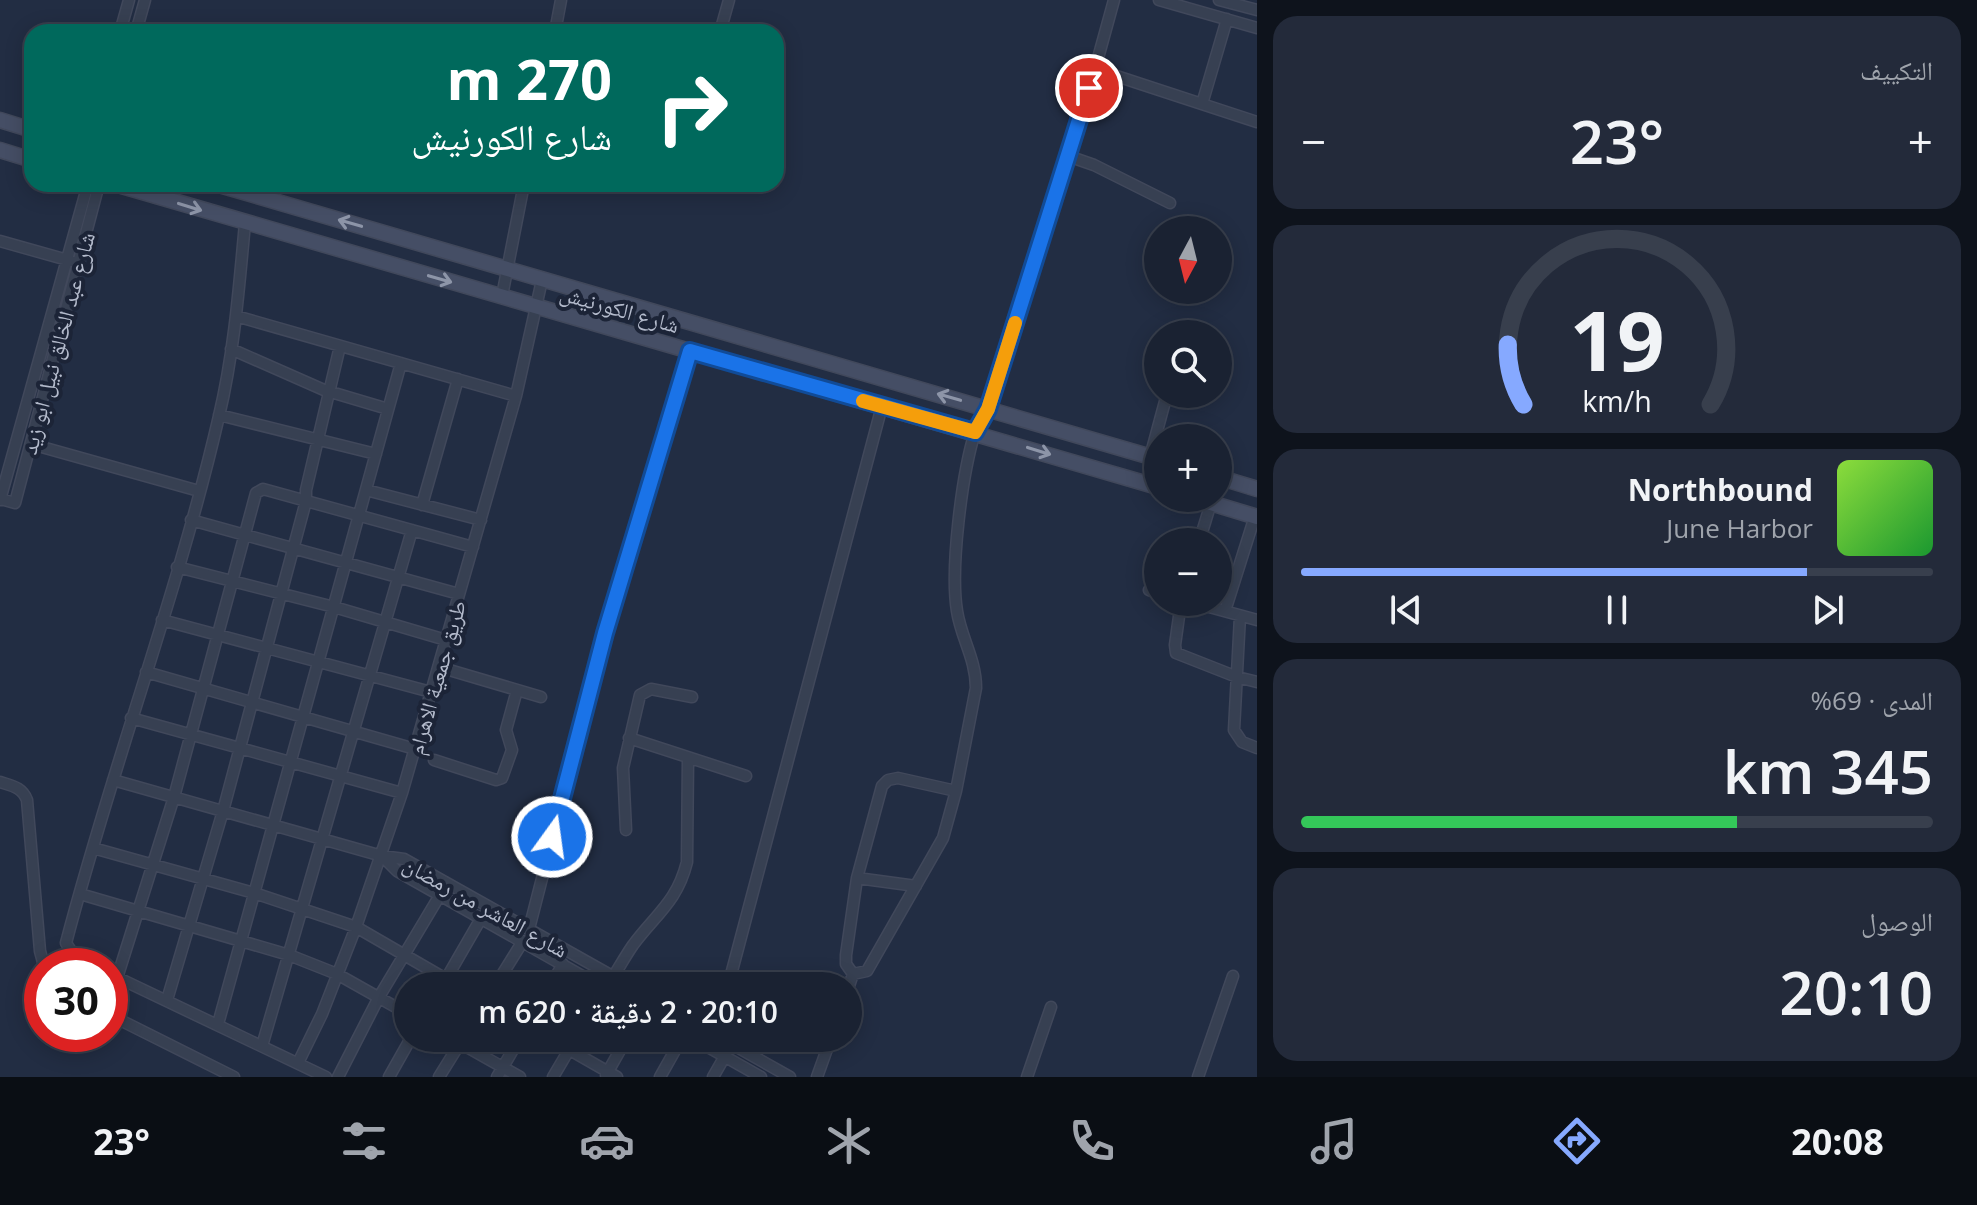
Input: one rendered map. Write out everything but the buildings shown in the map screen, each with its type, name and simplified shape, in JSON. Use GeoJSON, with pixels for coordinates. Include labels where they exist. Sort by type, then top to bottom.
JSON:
{"type":"FeatureCollection","features":[{"type":"Feature","properties":{"kind":"main road"},"geometry":{"type":"LineString","coordinates":[[0,120],[24,128]]}},
{"type":"Feature","properties":{"kind":"main road"},"geometry":{"type":"LineString","coordinates":[[0,150],[24,158]]}},
{"type":"Feature","properties":{"kind":"main road","name":"شارع الكورنيش"},"geometry":{"type":"LineString","coordinates":[[142,192],[1144,483]]}},
{"type":"Feature","properties":{"kind":"main road","name":"شارع الكورنيش"},"geometry":{"type":"LineString","coordinates":[[243,192],[1144,455]]}},
{"type":"Feature","properties":{"kind":"main road"},"geometry":{"type":"LineString","coordinates":[[975,432],[988,409]]}},
{"type":"Feature","properties":{"kind":"main road"},"geometry":{"type":"LineString","coordinates":[[1011,443],[1018,418]]}},
{"type":"Feature","properties":{"kind":"main road"},"geometry":{"type":"LineString","coordinates":[[1232,481],[1257,489]]}},
{"type":"Feature","properties":{"kind":"main road"},"geometry":{"type":"LineString","coordinates":[[1232,509],[1256,516]]}},
{"type":"Feature","properties":{"kind":"street"},"geometry":{"type":"LineString","coordinates":[[122,24],[129,0]]}},
{"type":"Feature","properties":{"kind":"street"},"geometry":{"type":"LineString","coordinates":[[138,24],[145,0]]}},
{"type":"Feature","properties":{"kind":"street"},"geometry":{"type":"LineString","coordinates":[[556,24],[561,0]]}},
{"type":"Feature","properties":{"kind":"street"},"geometry":{"type":"LineString","coordinates":[[722,24],[729,0]]}},
{"type":"Feature","properties":{"kind":"street"},"geometry":{"type":"LineString","coordinates":[[988,409],[1114,0]]}},
{"type":"Feature","properties":{"kind":"street"},"geometry":{"type":"LineString","coordinates":[[1159,0],[1257,28]]}},
{"type":"Feature","properties":{"kind":"street"},"geometry":{"type":"LineString","coordinates":[[1219,0],[1257,10]]}},
{"type":"Feature","properties":{"kind":"street"},"geometry":{"type":"LineString","coordinates":[[1202,104],[1227,19]]}},
{"type":"Feature","properties":{"kind":"street"},"geometry":{"type":"LineString","coordinates":[[1095,69],[1257,122]]}},
{"type":"Feature","properties":{"kind":"street"},"geometry":{"type":"LineString","coordinates":[[1068,156],[1094,165],[1170,203]]}},
{"type":"Feature","properties":{"kind":"street","name":"شارع عبد الخالق نبيل ابو زيد"},"geometry":{"type":"LineString","coordinates":[[86,192],[73,262],[43,397],[15,503],[0,499],[31,393],[73,262],[96,192]]}},
{"type":"Feature","properties":{"kind":"street"},"geometry":{"type":"LineString","coordinates":[[502,296],[523,192]]}},
{"type":"Feature","properties":{"kind":"street"},"geometry":{"type":"LineString","coordinates":[[69,948],[66,943],[219,415],[236,316],[245,223]]}},
{"type":"Feature","properties":{"kind":"street"},"geometry":{"type":"LineString","coordinates":[[0,241],[73,262]]}},
{"type":"Feature","properties":{"kind":"street","name":"طريق جمعية الاهرام"},"geometry":{"type":"LineString","coordinates":[[298,1063],[356,927],[402,793],[516,396],[542,280]]}},
{"type":"Feature","properties":{"kind":"street"},"geometry":{"type":"LineString","coordinates":[[236,316],[516,396]]}},
{"type":"Feature","properties":{"kind":"street"},"geometry":{"type":"LineString","coordinates":[[167,1000],[223,811],[294,549],[340,346]]}},
{"type":"Feature","properties":{"kind":"street"},"geometry":{"type":"LineString","coordinates":[[231,349],[329,392],[388,409]]}},
{"type":"Feature","properties":{"kind":"street"},"geometry":{"type":"LineString","coordinates":[[529,929],[605,633],[690,351]]}},
{"type":"Feature","properties":{"kind":"street"},"geometry":{"type":"LineString","coordinates":[[218,1024],[401,363]]}},
{"type":"Feature","properties":{"kind":"street"},"geometry":{"type":"LineString","coordinates":[[422,505],[458,379]]}},
{"type":"Feature","properties":{"kind":"street"},"geometry":{"type":"LineString","coordinates":[[31,393],[43,397]]}},
{"type":"Feature","properties":{"kind":"street"},"geometry":{"type":"LineString","coordinates":[[732,972],[882,406]]}},
{"type":"Feature","properties":{"kind":"street"},"geometry":{"type":"LineString","coordinates":[[219,415],[376,454]]}},
{"type":"Feature","properties":{"kind":"street"},"geometry":{"type":"LineString","coordinates":[[862,972],[867,971],[943,838],[956,791],[976,688],[976,671],[961,630],[956,603],[956,563],[966,468],[975,432]]}},
{"type":"Feature","properties":{"kind":"street"},"geometry":{"type":"LineString","coordinates":[[31,444],[199,491]]}},
{"type":"Feature","properties":{"kind":"street"},"geometry":{"type":"LineString","coordinates":[[125,948],[174,797],[243,535],[254,496],[259,490],[473,547]]}},
{"type":"Feature","properties":{"kind":"street"},"geometry":{"type":"LineString","coordinates":[[366,490],[481,520]]}},
{"type":"Feature","properties":{"kind":"street"},"geometry":{"type":"LineString","coordinates":[[1232,590],[1256,516]]}},
{"type":"Feature","properties":{"kind":"street"},"geometry":{"type":"LineString","coordinates":[[191,520],[459,594]]}},
{"type":"Feature","properties":{"kind":"street"},"geometry":{"type":"LineString","coordinates":[[262,1046],[412,530]]}},
{"type":"Feature","properties":{"kind":"street"},"geometry":{"type":"LineString","coordinates":[[177,567],[334,607],[446,640]]}},
{"type":"Feature","properties":{"kind":"street"},"geometry":{"type":"LineString","coordinates":[[1232,613],[1257,620]]}},
{"type":"Feature","properties":{"kind":"street"},"geometry":{"type":"LineString","coordinates":[[1179,616],[1176,653],[1257,682]]}},
{"type":"Feature","properties":{"kind":"street"},"geometry":{"type":"LineString","coordinates":[[1240,616],[1234,730],[1242,742],[1257,748]]}},
{"type":"Feature","properties":{"kind":"street"},"geometry":{"type":"LineString","coordinates":[[162,620],[431,692]]}},
{"type":"Feature","properties":{"kind":"street"},"geometry":{"type":"LineString","coordinates":[[439,667],[541,697]]}},
{"type":"Feature","properties":{"kind":"street"},"geometry":{"type":"LineString","coordinates":[[146,672],[415,749]]}},
{"type":"Feature","properties":{"kind":"street"},"geometry":{"type":"LineString","coordinates":[[626,830],[623,768],[638,703],[645,691],[651,689],[692,697]]}},
{"type":"Feature","properties":{"kind":"street"},"geometry":{"type":"LineString","coordinates":[[434,760],[496,780],[502,778],[511,754],[506,730],[517,690]]}},
{"type":"Feature","properties":{"kind":"street"},"geometry":{"type":"LineString","coordinates":[[131,718],[402,793]]}},
{"type":"Feature","properties":{"kind":"street"},"geometry":{"type":"LineString","coordinates":[[629,738],[746,776]]}},
{"type":"Feature","properties":{"kind":"street"},"geometry":{"type":"LineString","coordinates":[[616,972],[633,945],[678,891],[683,878],[687,862],[688,758]]}},
{"type":"Feature","properties":{"kind":"street"},"geometry":{"type":"LineString","coordinates":[[852,972],[846,964],[846,955],[857,878],[879,793],[888,780],[898,778],[956,791]]}},
{"type":"Feature","properties":{"kind":"street","name":"شارع العاشر من رمضان"},"geometry":{"type":"LineString","coordinates":[[113,780],[382,856],[404,859],[604,972]]}},
{"type":"Feature","properties":{"kind":"street"},"geometry":{"type":"LineString","coordinates":[[0,782],[22,791],[27,800],[40,948]]}},
{"type":"Feature","properties":{"kind":"street"},"geometry":{"type":"LineString","coordinates":[[93,848],[254,893],[356,927],[429,972]]}},
{"type":"Feature","properties":{"kind":"street","name":"شارع العاشر من رمضان"},"geometry":{"type":"LineString","coordinates":[[382,856],[397,871],[576,972]]}},
{"type":"Feature","properties":{"kind":"street"},"geometry":{"type":"LineString","coordinates":[[857,878],[916,886]]}},
{"type":"Feature","properties":{"kind":"street"},"geometry":{"type":"LineString","coordinates":[[80,894],[289,955],[337,974],[394,1006]]}},
{"type":"Feature","properties":{"kind":"street"},"geometry":{"type":"LineString","coordinates":[[338,1077],[379,997],[440,895]]}},
{"type":"Feature","properties":{"kind":"street"},"geometry":{"type":"LineString","coordinates":[[450,972],[488,906]]}},
{"type":"Feature","properties":{"kind":"street"},"geometry":{"type":"LineString","coordinates":[[504,972],[523,941]]}},
{"type":"Feature","properties":{"kind":"street"},"geometry":{"type":"LineString","coordinates":[[558,972],[563,964]]}},
{"type":"Feature","properties":{"kind":"street"},"geometry":{"type":"LineString","coordinates":[[1198,1077],[1233,976]]}},
{"type":"Feature","properties":{"kind":"street"},"geometry":{"type":"LineString","coordinates":[[128,982],[326,1077]]}},
{"type":"Feature","properties":{"kind":"street"},"geometry":{"type":"LineString","coordinates":[[1027,1077],[1051,1007]]}},
{"type":"Feature","properties":{"kind":"street"},"geometry":{"type":"LineString","coordinates":[[128,1024],[234,1077]]}},
{"type":"Feature","properties":{"kind":"street"},"geometry":{"type":"LineString","coordinates":[[389,1077],[403,1052]]}},
{"type":"Feature","properties":{"kind":"street"},"geometry":{"type":"LineString","coordinates":[[439,1077],[452,1052]]}},
{"type":"Feature","properties":{"kind":"street"},"geometry":{"type":"LineString","coordinates":[[474,1052],[500,1072],[520,1077]]}},
{"type":"Feature","properties":{"kind":"street"},"geometry":{"type":"LineString","coordinates":[[500,1072],[512,1052]]}},
{"type":"Feature","properties":{"kind":"street"},"geometry":{"type":"LineString","coordinates":[[553,1077],[567,1052]]}},
{"type":"Feature","properties":{"kind":"street"},"geometry":{"type":"LineString","coordinates":[[574,1052],[610,1075],[621,1052]]}},
{"type":"Feature","properties":{"kind":"street"},"geometry":{"type":"LineString","coordinates":[[660,1077],[674,1052]]}},
{"type":"Feature","properties":{"kind":"street"},"geometry":{"type":"LineString","coordinates":[[718,1052],[761,1077]]}},
{"type":"Feature","properties":{"kind":"street"},"geometry":{"type":"LineString","coordinates":[[741,1052],[772,1073],[790,1077]]}},
{"type":"Feature","properties":{"kind":"street"},"geometry":{"type":"LineString","coordinates":[[817,1077],[826,1052]]}},
{"type":"Feature","properties":{"kind":"street"},"geometry":{"type":"LineString","coordinates":[[713,1077],[725,1056]]}},
{"type":"Feature","properties":{"kind":"slow traffic"},"geometry":{"type":"LineString","coordinates":[[863,401],[975,432],[988,409],[1015,323]]}},
{"type":"Feature","properties":{"kind":"route"},"geometry":{"type":"LineString","coordinates":[[552,837],[605,633],[690,351],[975,432],[988,409],[1089,88]]}}]}
